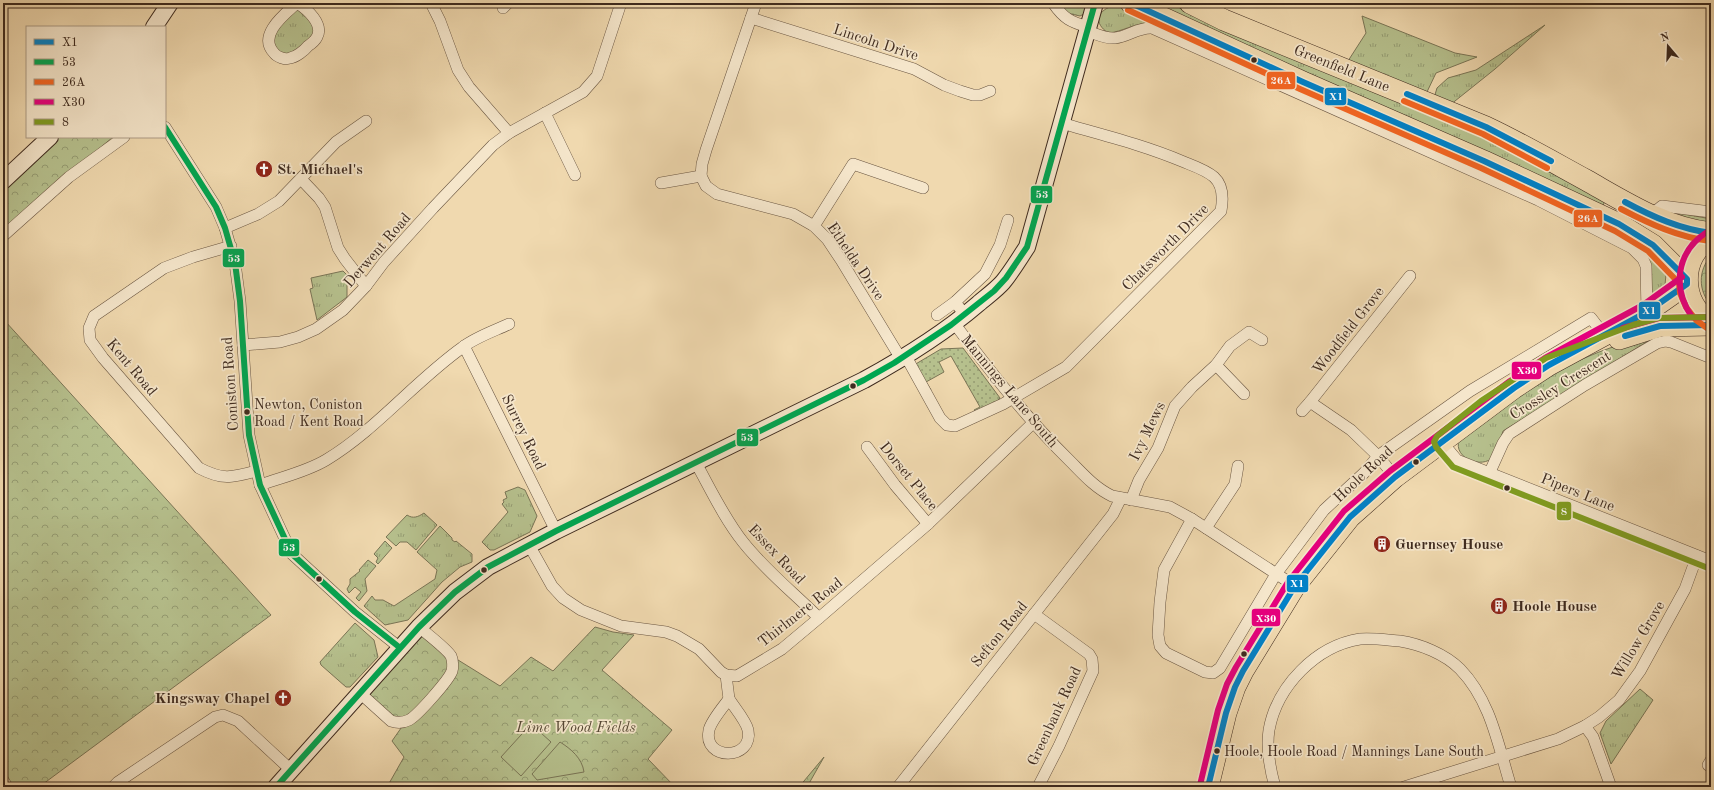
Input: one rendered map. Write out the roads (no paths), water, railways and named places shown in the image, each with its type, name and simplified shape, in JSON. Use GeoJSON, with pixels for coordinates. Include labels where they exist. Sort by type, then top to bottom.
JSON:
{"type":"FeatureCollection","features":[{"type":"Feature","properties":{"kind":"highway","name":"Greenfield Lane"},"geometry":{"type":"LineString","coordinates":[[1130,3],[1484,160],[1619,224],[1653,245],[1687,281]]}},
{"type":"Feature","properties":{"kind":"highway","name":"Greenfield Lane"},"geometry":{"type":"LineString","coordinates":[[1190,3],[1224,20],[1486,127],[1525,146],[1651,215],[1687,230],[1711,233]]}},
{"type":"Feature","properties":{"kind":"highway"},"geometry":{"type":"LineString","coordinates":[[1711,239],[1697,251],[1690,264],[1687,281],[1690,297],[1697,310],[1711,321]]}},
{"type":"Feature","properties":{"kind":"highway","name":"Hoole Road"},"geometry":{"type":"LineString","coordinates":[[1208,787],[1221,731],[1235,687],[1256,647],[1295,586],[1350,517],[1395,477],[1491,404],[1549,365],[1647,312],[1687,281]]}},
{"type":"Feature","properties":{"kind":"highway","name":"Hoole Road"},"geometry":{"type":"LineString","coordinates":[[1549,365],[1636,332],[1660,326],[1711,325]]}},
{"type":"Feature","properties":{"kind":"street"},"geometry":{"type":"LineString","coordinates":[[155,26],[170,3]]}},
{"type":"Feature","properties":{"kind":"street"},"geometry":{"type":"LineString","coordinates":[[297,3],[311,14],[318,30],[317,37],[305,50],[290,59],[280,57],[273,52],[268,44],[269,35],[274,25],[297,3]]}},
{"type":"Feature","properties":{"kind":"street"},"geometry":{"type":"LineString","coordinates":[[431,3],[440,21],[458,70],[469,87],[509,133]]}},
{"type":"Feature","properties":{"kind":"street","name":"Derwent Road"},"geometry":{"type":"LineString","coordinates":[[243,345],[280,342],[298,337],[316,329],[343,310],[366,286],[384,262],[444,196],[493,145],[509,133],[583,92],[596,76],[621,3]]}},
{"type":"Feature","properties":{"kind":"street"},"geometry":{"type":"LineString","coordinates":[[661,183],[701,176],[702,164],[706,150],[756,3]]}},
{"type":"Feature","properties":{"kind":"street"},"geometry":{"type":"LineString","coordinates":[[1053,3],[1061,15],[1072,22],[1108,38],[1117,38],[1145,28],[1152,28],[1538,200],[1632,248],[1643,259],[1646,266],[1647,312]]}},
{"type":"Feature","properties":{"kind":"street","name":"Mannings Lane South"},"geometry":{"type":"LineString","coordinates":[[1095,3],[1027,247],[1015,267],[1002,283],[959,319],[1013,399],[1059,450],[1089,480],[1105,492],[1126,499],[1170,508],[1192,519],[1295,586]]}},
{"type":"Feature","properties":{"kind":"street"},"geometry":{"type":"LineString","coordinates":[[1149,3],[1206,38]]}},
{"type":"Feature","properties":{"kind":"street","name":"Lincoln Drive"},"geometry":{"type":"LineString","coordinates":[[751,18],[914,69],[944,85],[973,95],[980,95],[990,91]]}},
{"type":"Feature","properties":{"kind":"street"},"geometry":{"type":"LineString","coordinates":[[545,113],[575,175]]}},
{"type":"Feature","properties":{"kind":"street"},"geometry":{"type":"LineString","coordinates":[[225,228],[268,209],[285,197],[336,142],[366,121]]}},
{"type":"Feature","properties":{"kind":"street","name":"Chatsworth Drive"},"geometry":{"type":"LineString","coordinates":[[904,358],[908,362],[940,418],[950,426],[962,424],[1013,399],[1066,367],[1221,212],[1223,201],[1221,187],[1215,178],[1206,171],[1158,151],[1061,123]]}},
{"type":"Feature","properties":{"kind":"street","name":"Coniston Road"},"geometry":{"type":"LineString","coordinates":[[166,129],[205,188],[225,228],[231,246],[238,280],[248,435],[260,485],[292,554],[355,612],[399,647]]}},
{"type":"Feature","properties":{"kind":"street"},"geometry":{"type":"LineString","coordinates":[[3,181],[49,138]]}},
{"type":"Feature","properties":{"kind":"street"},"geometry":{"type":"LineString","coordinates":[[3,236],[69,177],[123,138]]}},
{"type":"Feature","properties":{"kind":"street"},"geometry":{"type":"LineString","coordinates":[[814,226],[853,164],[923,187]]}},
{"type":"Feature","properties":{"kind":"street","name":"Ethelda Drive"},"geometry":{"type":"LineString","coordinates":[[701,176],[706,186],[717,194],[793,214],[814,226],[827,239],[898,354],[904,358]]}},
{"type":"Feature","properties":{"kind":"street"},"geometry":{"type":"LineString","coordinates":[[301,179],[319,198],[325,207],[338,248],[366,286]]}},
{"type":"Feature","properties":{"kind":"street"},"geometry":{"type":"LineString","coordinates":[[1651,215],[1662,206],[1711,212]]}},
{"type":"Feature","properties":{"kind":"street"},"geometry":{"type":"LineString","coordinates":[[937,315],[985,274],[1009,228]]}},
{"type":"Feature","properties":{"kind":"street","name":"Kent Road"},"geometry":{"type":"LineString","coordinates":[[231,246],[193,257],[164,268],[133,288],[94,316],[89,328],[90,340],[103,358],[199,468],[210,474],[223,477],[238,476],[256,470]]}},
{"type":"Feature","properties":{"kind":"street","name":"Woodfield Grove"},"geometry":{"type":"LineString","coordinates":[[1302,411],[1410,276]]}},
{"type":"Feature","properties":{"kind":"street"},"geometry":{"type":"LineString","coordinates":[[276,787],[399,647],[455,592],[473,578],[506,556],[848,388],[904,358],[959,319],[954,302]]}},
{"type":"Feature","properties":{"kind":"street","name":"Hoole Road"},"geometry":{"type":"LineString","coordinates":[[1192,519],[1164,570],[1158,635],[1160,646],[1166,653],[1205,672],[1213,673],[1220,668],[1276,574],[1324,510],[1364,473],[1378,456],[1470,391],[1591,318],[1605,336]]}},
{"type":"Feature","properties":{"kind":"street"},"geometry":{"type":"LineString","coordinates":[[260,485],[302,471],[324,461],[344,449],[444,361],[464,346],[509,324]]}},
{"type":"Feature","properties":{"kind":"street","name":"Ivy Mews"},"geometry":{"type":"LineString","coordinates":[[1126,499],[1158,448],[1175,406],[1216,365],[1230,346],[1249,332],[1262,340]]}},
{"type":"Feature","properties":{"kind":"street","name":"Crossley Crescent"},"geometry":{"type":"LineString","coordinates":[[1489,474],[1503,443],[1509,434],[1585,385],[1657,342],[1671,342],[1711,358]]}},
{"type":"Feature","properties":{"kind":"street","name":"Surrey Road"},"geometry":{"type":"LineString","coordinates":[[464,346],[556,531]]}},
{"type":"Feature","properties":{"kind":"street"},"geometry":{"type":"LineString","coordinates":[[1216,365],[1244,394]]}},
{"type":"Feature","properties":{"kind":"street"},"geometry":{"type":"LineString","coordinates":[[1310,402],[1352,430],[1378,456],[1395,477]]}},
{"type":"Feature","properties":{"kind":"street","name":"Thirlmere Road"},"geometry":{"type":"LineString","coordinates":[[726,675],[736,676],[747,670],[782,648],[819,618],[928,524],[1033,422]]}},
{"type":"Feature","properties":{"kind":"street","name":"Pipers Lane"},"geometry":{"type":"LineString","coordinates":[[1442,442],[1457,460],[1711,561]]}},
{"type":"Feature","properties":{"kind":"street","name":"Dorset Place"},"geometry":{"type":"LineString","coordinates":[[867,447],[895,485],[928,524]]}},
{"type":"Feature","properties":{"kind":"street","name":"Essex Road"},"geometry":{"type":"LineString","coordinates":[[696,463],[729,522],[743,542],[757,559],[819,618]]}},
{"type":"Feature","properties":{"kind":"street"},"geometry":{"type":"LineString","coordinates":[[1206,528],[1235,484],[1238,466]]}},
{"type":"Feature","properties":{"kind":"street","name":"Sefton Road"},"geometry":{"type":"LineString","coordinates":[[898,787],[1126,499]]}},
{"type":"Feature","properties":{"kind":"street"},"geometry":{"type":"LineString","coordinates":[[529,545],[552,586],[563,598],[581,610],[621,626],[666,632],[677,636],[699,649],[721,672],[726,675],[729,699],[746,724],[748,736],[744,747],[739,751],[726,754],[714,748],[708,735],[712,722],[729,699]]}},
{"type":"Feature","properties":{"kind":"street","name":"Willow Grove"},"geometry":{"type":"LineString","coordinates":[[1404,787],[1558,739],[1585,726],[1599,717],[1619,700],[1640,671],[1685,589],[1697,556]]}},
{"type":"Feature","properties":{"kind":"street","name":"Greenbank Road"},"geometry":{"type":"LineString","coordinates":[[1034,614],[1089,654],[1093,666],[1093,671],[1059,746],[1038,787]]}},
{"type":"Feature","properties":{"kind":"street"},"geometry":{"type":"LineString","coordinates":[[360,693],[394,722],[410,720],[426,703],[452,673],[453,665],[450,655],[419,627]]}},
{"type":"Feature","properties":{"kind":"street"},"geometry":{"type":"LineString","coordinates":[[1275,787],[1270,766],[1268,741],[1272,719],[1283,694],[1303,668],[1319,656],[1345,643],[1361,639],[1391,640],[1412,644],[1453,663],[1473,685],[1484,701],[1511,787]]}},
{"type":"Feature","properties":{"kind":"street"},"geometry":{"type":"LineString","coordinates":[[113,787],[118,782],[215,717],[223,715],[238,721],[292,770]]}},
{"type":"Feature","properties":{"kind":"street"},"geometry":{"type":"LineString","coordinates":[[1585,726],[1593,737],[1611,787]]}},
{"type":"Feature","properties":{"kind":"place","name":"St. Michael's"},"geometry":{"type":"Point","coordinates":[264,169]}},
{"type":"Feature","properties":{"kind":"place","name":"Newton, Coniston Road / Kent Road"},"geometry":{"type":"Point","coordinates":[247,412]}},
{"type":"Feature","properties":{"kind":"place","name":"Guernsey House"},"geometry":{"type":"Point","coordinates":[1382,544]}},
{"type":"Feature","properties":{"kind":"place","name":"Hoole House"},"geometry":{"type":"Point","coordinates":[1499,606]}},
{"type":"Feature","properties":{"kind":"place","name":"Kingsway Chapel"},"geometry":{"type":"Point","coordinates":[283,698]}},
{"type":"Feature","properties":{"kind":"place","name":"Hoole, Hoole Road / Mannings Lane South"},"geometry":{"type":"Point","coordinates":[1217,751]}},
{"type":"Feature","properties":{"kind":"park label","name":"Lime Wood Fields"},"geometry":{"type":"Point","coordinates":[576,727]}}]}
